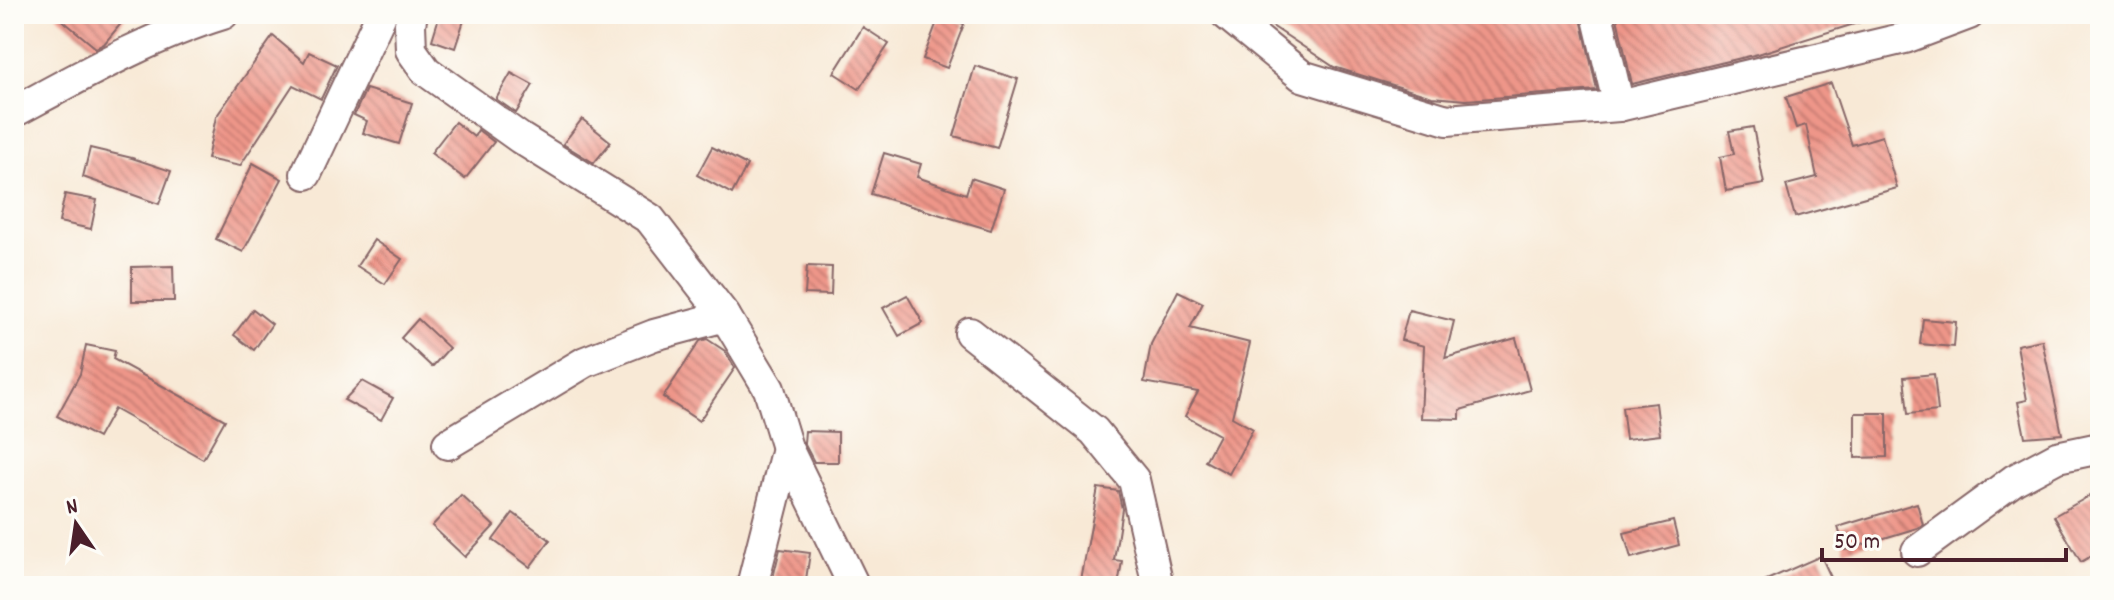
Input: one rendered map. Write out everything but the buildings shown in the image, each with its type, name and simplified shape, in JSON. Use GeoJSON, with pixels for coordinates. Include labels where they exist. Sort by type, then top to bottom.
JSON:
{"type":"FeatureCollection","features":[{"type":"Feature","properties":{"kind":"street"},"geometry":{"type":"LineString","coordinates":[[14,112],[90,72],[198,22],[223,14]]}},
{"type":"Feature","properties":{"kind":"street"},"geometry":{"type":"LineString","coordinates":[[1226,14],[1302,76],[1447,120],[1619,106],[1905,38],[1969,14]]}},
{"type":"Feature","properties":{"kind":"street"},"geometry":{"type":"LineString","coordinates":[[1597,14],[1619,106]]}},
{"type":"Feature","properties":{"kind":"street"},"geometry":{"type":"LineString","coordinates":[[306,174],[369,16],[411,19],[411,50],[426,71],[520,138],[650,219],[725,316],[769,389],[787,448],[854,586]]}},
{"type":"Feature","properties":{"kind":"street"},"geometry":{"type":"LineString","coordinates":[[448,444],[585,362],[654,335],[725,316]]}},
{"type":"Feature","properties":{"kind":"street"},"geometry":{"type":"LineString","coordinates":[[970,333],[1094,431],[1134,480],[1158,586]]}},
{"type":"Feature","properties":{"kind":"street"},"geometry":{"type":"LineString","coordinates":[[752,586],[787,448]]}},
{"type":"Feature","properties":{"kind":"street"},"geometry":{"type":"LineString","coordinates":[[1917,551],[2014,480],[2057,457],[2100,448]]}}]}
